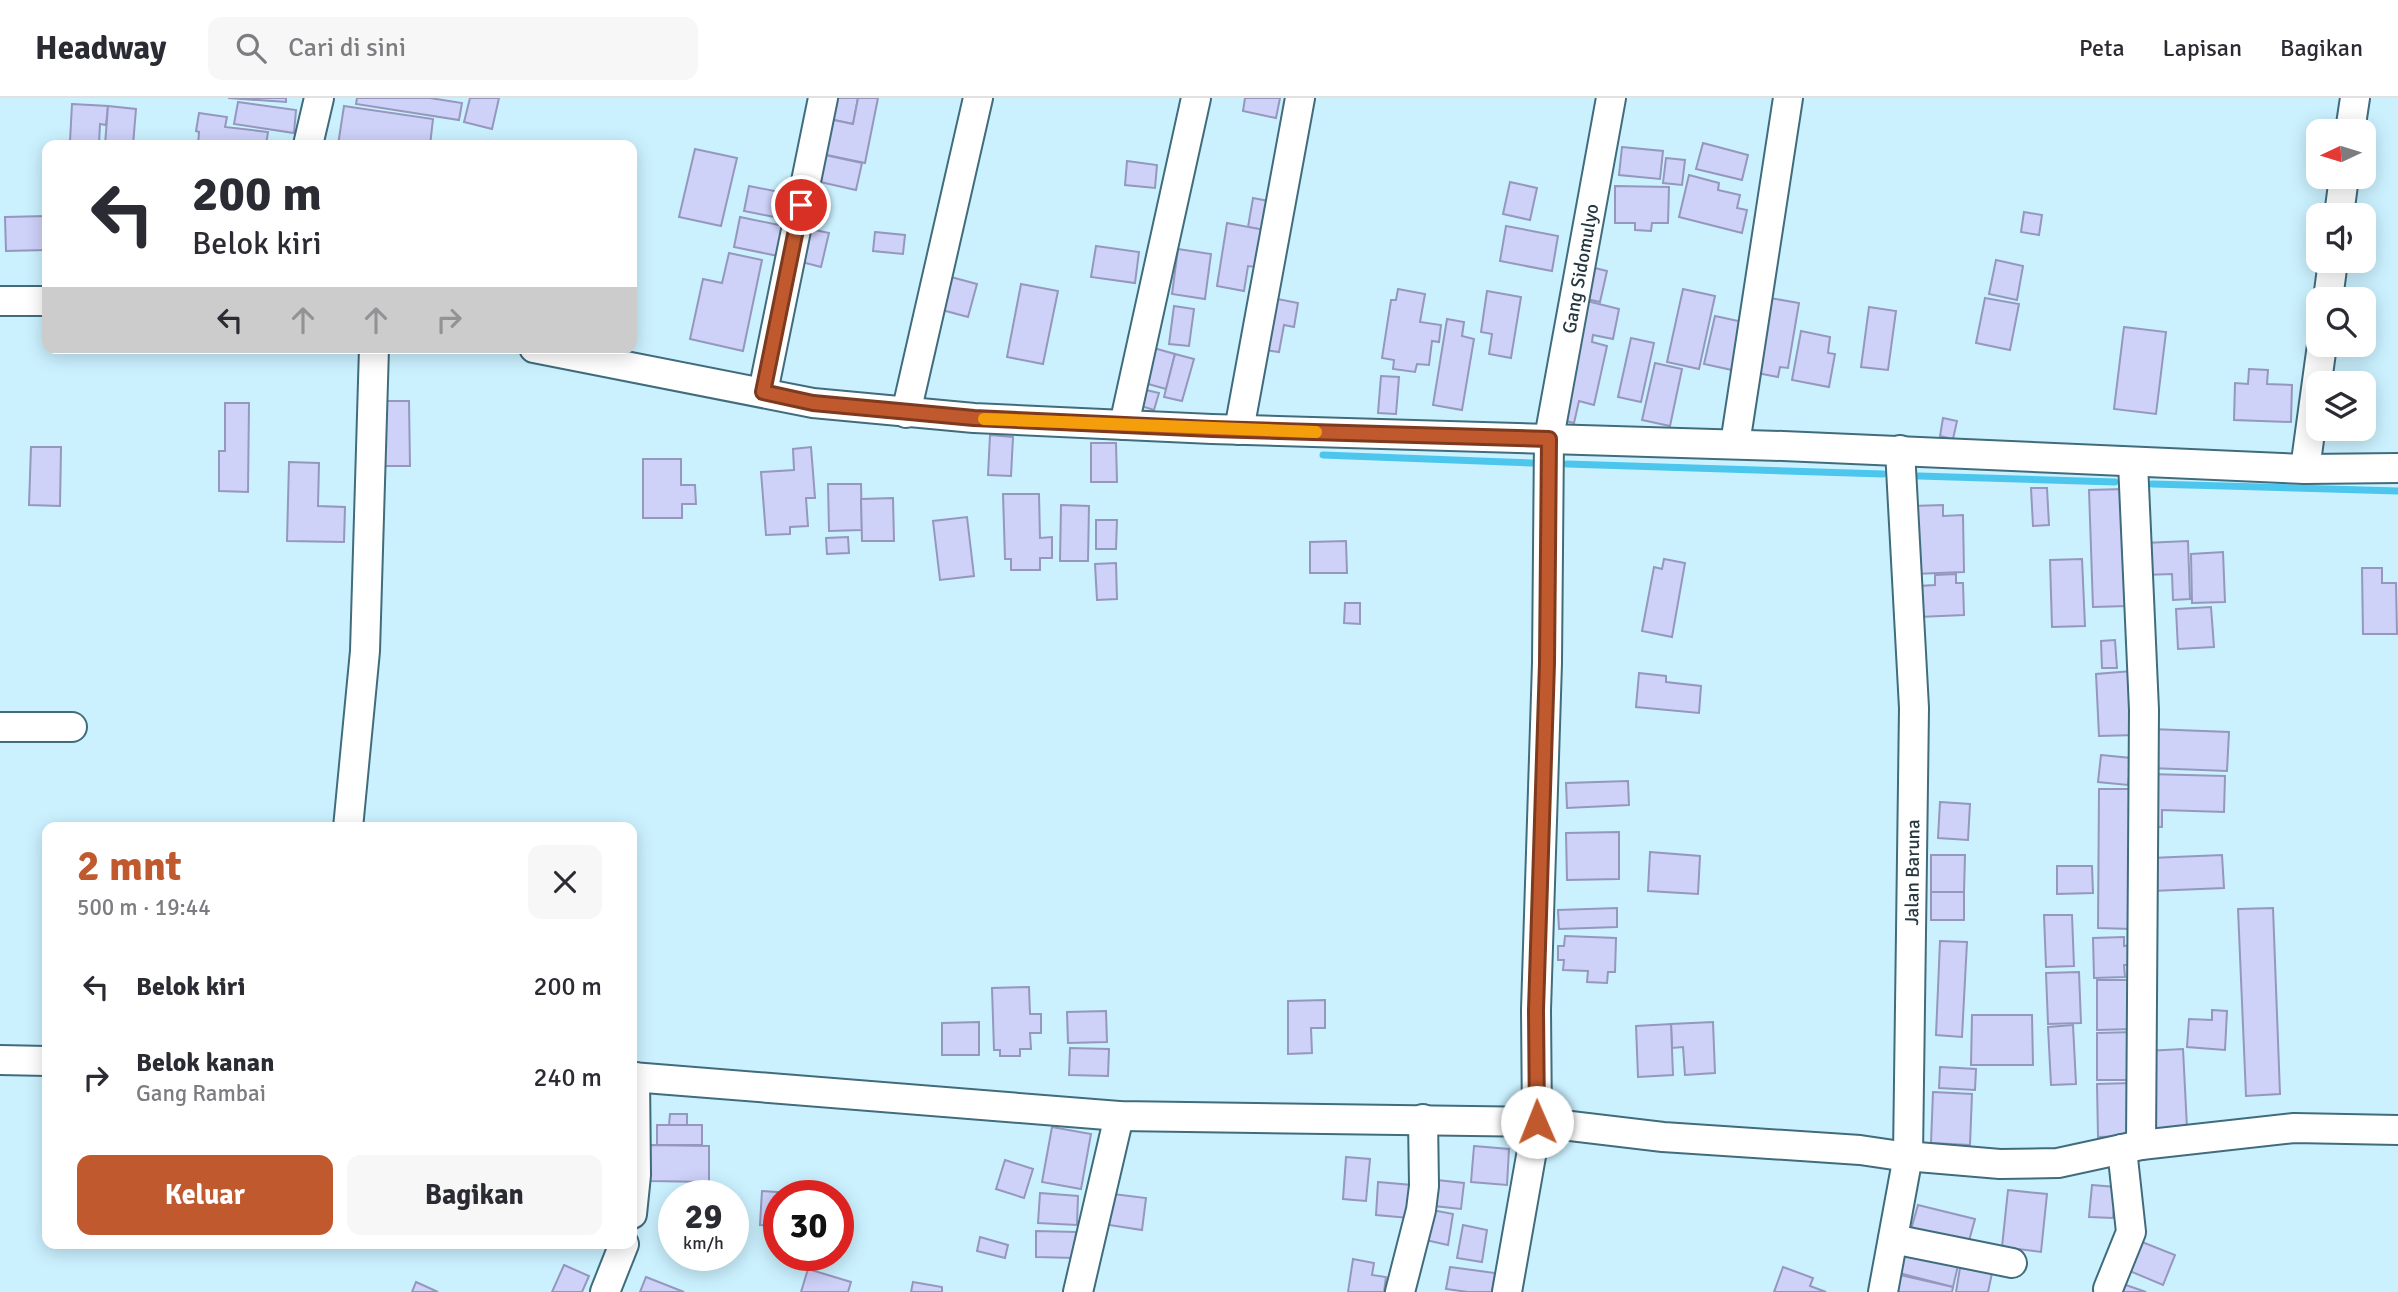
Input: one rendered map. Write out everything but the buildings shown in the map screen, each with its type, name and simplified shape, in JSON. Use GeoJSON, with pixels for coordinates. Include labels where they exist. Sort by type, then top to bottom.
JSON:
{"type":"FeatureCollection","features":[{"type":"Feature","properties":{"kind":"street"},"geometry":{"type":"LineString","coordinates":[[309,140],[320,98]]}},
{"type":"Feature","properties":{"kind":"street"},"geometry":{"type":"LineString","coordinates":[[763,392],[823,98]]}},
{"type":"Feature","properties":{"kind":"street"},"geometry":{"type":"LineString","coordinates":[[906,413],[978,98]]}},
{"type":"Feature","properties":{"kind":"street"},"geometry":{"type":"LineString","coordinates":[[1124,425],[1196,98]]}},
{"type":"Feature","properties":{"kind":"street"},"geometry":{"type":"LineString","coordinates":[[1239,430],[1300,98]]}},
{"type":"Feature","properties":{"kind":"street","name":"Gang Sidomulyo"},"geometry":{"type":"LineString","coordinates":[[1507,1292],[1537,1122],[1536,998],[1547,663],[1549,439],[1612,98]]}},
{"type":"Feature","properties":{"kind":"street"},"geometry":{"type":"LineString","coordinates":[[1735,444],[1788,98]]}},
{"type":"Feature","properties":{"kind":"street"},"geometry":{"type":"LineString","coordinates":[[2352,119],[2355,98]]}},
{"type":"Feature","properties":{"kind":"street"},"geometry":{"type":"LineString","coordinates":[[0,301],[42,301]]}},
{"type":"Feature","properties":{"kind":"street"},"geometry":{"type":"LineString","coordinates":[[349,822],[365,651],[374,354]]}},
{"type":"Feature","properties":{"kind":"street"},"geometry":{"type":"LineString","coordinates":[[565,354],[813,403],[974,418],[1239,430],[1899,450],[2133,463],[2305,469],[2398,468]]}},
{"type":"Feature","properties":{"kind":"street"},"geometry":{"type":"LineString","coordinates":[[2305,469],[2320,357]]}},
{"type":"Feature","properties":{"kind":"street","name":"Jalan Baruna"},"geometry":{"type":"LineString","coordinates":[[1883,1292],[1908,1156],[1914,708],[1899,450]]}},
{"type":"Feature","properties":{"kind":"street"},"geometry":{"type":"LineString","coordinates":[[2108,1289],[2131,1232],[2144,710],[2133,463]]}},
{"type":"Feature","properties":{"kind":"street"},"geometry":{"type":"LineString","coordinates":[[0,727],[72,727]]}},
{"type":"Feature","properties":{"kind":"street"},"geometry":{"type":"LineString","coordinates":[[0,1060],[42,1061]]}},
{"type":"Feature","properties":{"kind":"street"},"geometry":{"type":"LineString","coordinates":[[637,1077],[1119,1116],[1537,1122],[1663,1137],[1860,1150],[2000,1164],[2057,1163],[2132,1147],[2294,1128],[2398,1130]]}},
{"type":"Feature","properties":{"kind":"street"},"geometry":{"type":"LineString","coordinates":[[1078,1292],[1119,1116]]}},
{"type":"Feature","properties":{"kind":"street"},"geometry":{"type":"LineString","coordinates":[[1400,1292],[1421,1210],[1424,1186],[1423,1119]]}},
{"type":"Feature","properties":{"kind":"street"},"geometry":{"type":"LineString","coordinates":[[1893,1239],[2012,1263]]}},
{"type":"Feature","properties":{"kind":"street"},"geometry":{"type":"LineString","coordinates":[[604,1292],[622,1249]]}},
{"type":"Feature","properties":{"kind":"waterway"},"geometry":{"type":"LineString","coordinates":[[1323,455],[1531,463]]}},
{"type":"Feature","properties":{"kind":"waterway"},"geometry":{"type":"LineString","coordinates":[[1567,464],[1883,474]]}},
{"type":"Feature","properties":{"kind":"waterway"},"geometry":{"type":"LineString","coordinates":[[1919,476],[2115,482]]}},
{"type":"Feature","properties":{"kind":"waterway"},"geometry":{"type":"LineString","coordinates":[[2152,484],[2398,491]]}},
{"type":"Feature","properties":{"kind":"slow traffic"},"geometry":{"type":"LineString","coordinates":[[984,419],[1316,432]]}},
{"type":"Feature","properties":{"kind":"route"},"geometry":{"type":"LineString","coordinates":[[801,205],[763,392],[813,403],[974,418],[1212,429],[1549,439],[1547,663],[1536,1010],[1537,1122]]}}]}
